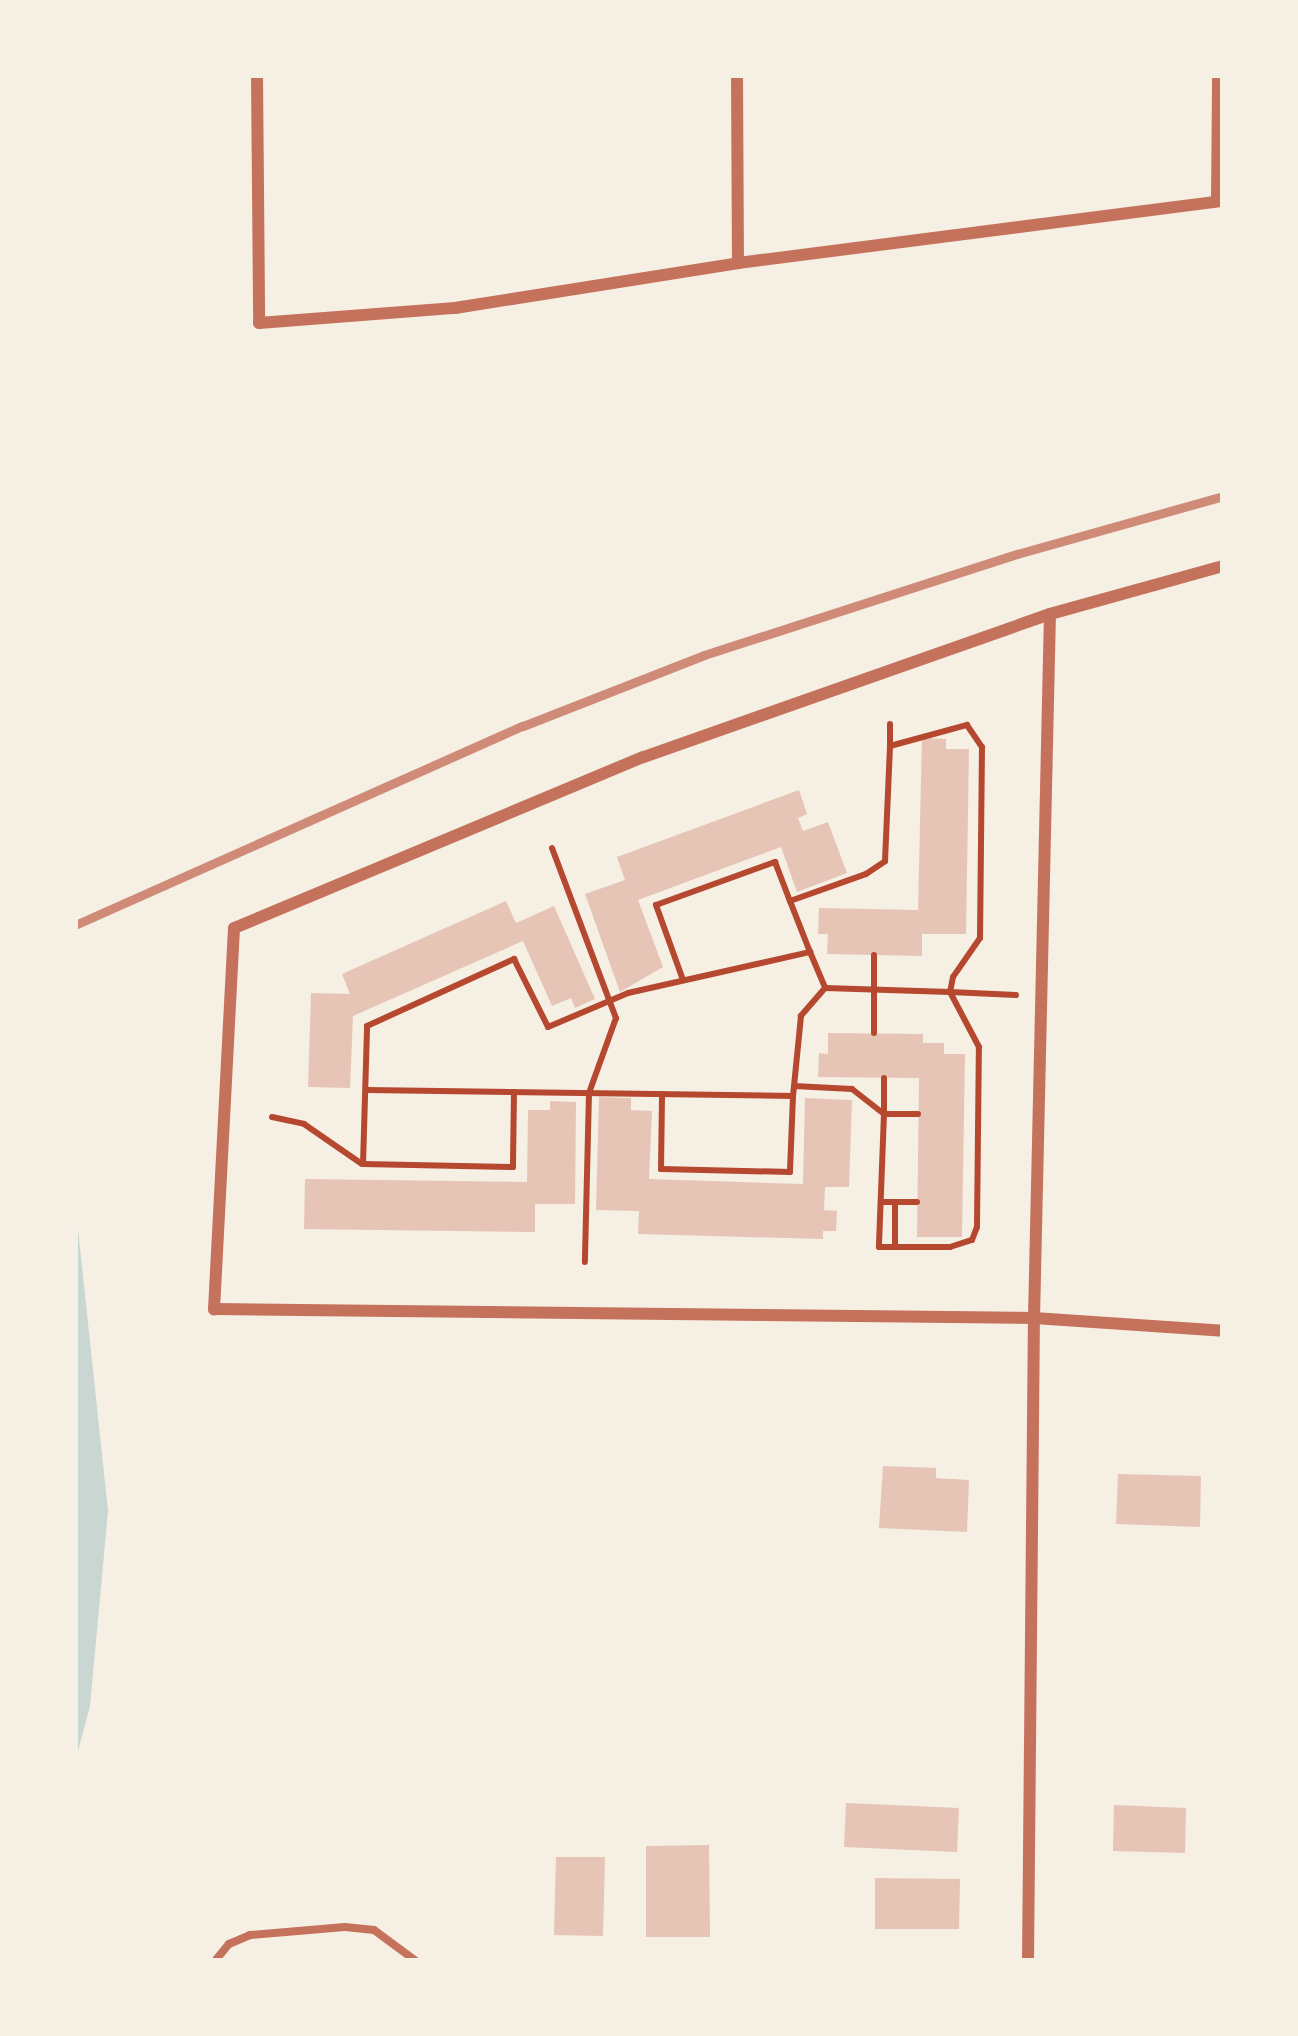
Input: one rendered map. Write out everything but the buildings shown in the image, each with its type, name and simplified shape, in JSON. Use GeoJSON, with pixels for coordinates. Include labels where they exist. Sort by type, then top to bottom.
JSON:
{"type":"FeatureCollection","features":[{"type":"Feature","properties":{"kind":"street"},"geometry":{"type":"LineString","coordinates":[[257,75],[259,323],[454,308],[738,263],[1220,201],[1218,75]]}},
{"type":"Feature","properties":{"kind":"street"},"geometry":{"type":"LineString","coordinates":[[737,75],[738,263]]}},
{"type":"Feature","properties":{"kind":"street"},"geometry":{"type":"LineString","coordinates":[[1223,566],[1050,614],[643,757],[234,928],[214,1309],[1034,1318],[1223,1330]]}},
{"type":"Feature","properties":{"kind":"street"},"geometry":{"type":"LineString","coordinates":[[1028,1961],[1034,1318],[1050,614]]}},
{"type":"Feature","properties":{"kind":"lane"},"geometry":{"type":"LineString","coordinates":[[215,1961],[229,1944],[250,1934],[345,1927],[374,1930],[416,1961]]}},
{"type":"Feature","properties":{"kind":"path"},"geometry":{"type":"LineString","coordinates":[[790,901],[866,874],[885,861],[890,724]]}},
{"type":"Feature","properties":{"kind":"path"},"geometry":{"type":"LineString","coordinates":[[884,1078],[879,1247],[965,1244],[976,1234],[979,1047],[950,992],[953,977],[980,938],[982,747],[973,729],[959,724],[890,746]]}},
{"type":"Feature","properties":{"kind":"path"},"geometry":{"type":"LineString","coordinates":[[552,848],[612,1001],[615,1026],[589,1093],[585,1262]]}},
{"type":"Feature","properties":{"kind":"path"},"geometry":{"type":"LineString","coordinates":[[683,982],[656,905],[775,862],[825,988]]}},
{"type":"Feature","properties":{"kind":"path"},"geometry":{"type":"LineString","coordinates":[[363,1164],[367,1026],[514,959],[543,1026],[612,1001],[810,952]]}},
{"type":"Feature","properties":{"kind":"path"},"geometry":{"type":"LineString","coordinates":[[874,955],[874,1033]]}},
{"type":"Feature","properties":{"kind":"path"},"geometry":{"type":"LineString","coordinates":[[825,988],[1016,995]]}},
{"type":"Feature","properties":{"kind":"path"},"geometry":{"type":"LineString","coordinates":[[662,1094],[661,1169],[790,1172],[801,1016],[825,988]]}},
{"type":"Feature","properties":{"kind":"path"},"geometry":{"type":"LineString","coordinates":[[367,1090],[662,1094],[852,1090],[884,1114],[918,1114]]}},
{"type":"Feature","properties":{"kind":"path"},"geometry":{"type":"LineString","coordinates":[[272,1117],[304,1124],[363,1164],[512,1167],[514,1092]]}},
{"type":"Feature","properties":{"kind":"path"},"geometry":{"type":"LineString","coordinates":[[880,1202],[917,1202]]}},
{"type":"Feature","properties":{"kind":"path"},"geometry":{"type":"LineString","coordinates":[[895,1202],[895,1247]]}},
{"type":"Feature","properties":{"kind":"shaded area"},"geometry":{"type":"Polygon","coordinates":[[[75,1201],[108,1511],[90,1706],[75,1762],[75,1201]]]}},
{"type":"Feature","properties":{"kind":"railway"},"geometry":{"type":"LineString","coordinates":[[75,925],[523,726],[704,655],[1017,554],[1223,496]]}}]}
